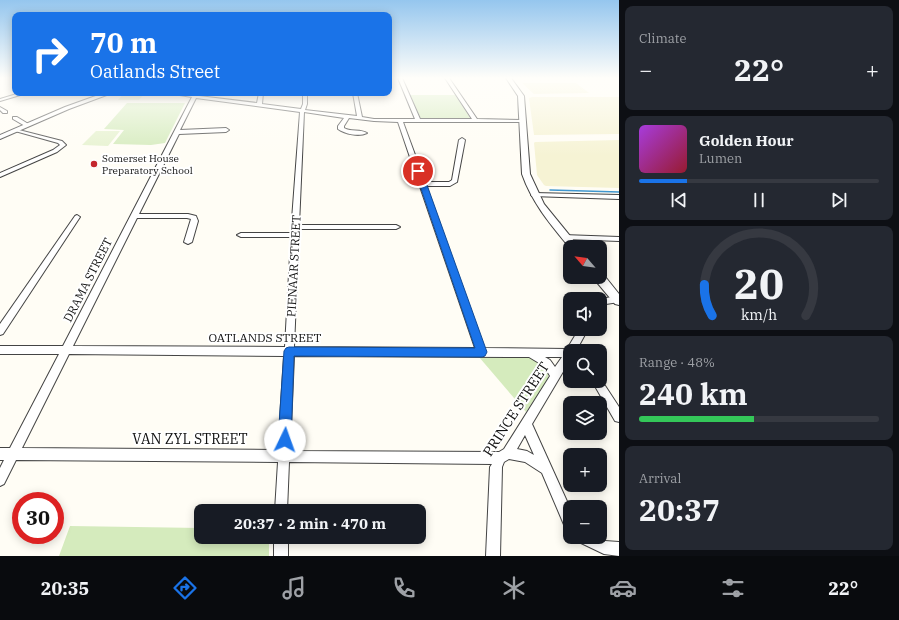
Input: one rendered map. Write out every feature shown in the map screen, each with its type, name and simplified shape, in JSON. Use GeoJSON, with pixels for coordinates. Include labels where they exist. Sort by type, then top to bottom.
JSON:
{"type":"FeatureCollection","features":[{"type":"Feature","properties":{"kind":"street"},"geometry":{"type":"LineString","coordinates":[[0,137],[17,130],[24,124],[78,104]]}},
{"type":"Feature","properties":{"kind":"street","name":"DRAMA STREET"},"geometry":{"type":"LineString","coordinates":[[0,480],[134,216],[193,104]]}},
{"type":"Feature","properties":{"kind":"street"},"geometry":{"type":"LineString","coordinates":[[252,104],[360,118],[400,120],[522,121]]}},
{"type":"Feature","properties":{"kind":"street","name":"PIENAAR STREET"},"geometry":{"type":"LineString","coordinates":[[281,504],[302,110],[305,104]]}},
{"type":"Feature","properties":{"kind":"street"},"geometry":{"type":"LineString","coordinates":[[357,104],[360,118]]}},
{"type":"Feature","properties":{"kind":"street"},"geometry":{"type":"LineString","coordinates":[[411,104],[418,120]]}},
{"type":"Feature","properties":{"kind":"street"},"geometry":{"type":"LineString","coordinates":[[464,104],[475,120]]}},
{"type":"Feature","properties":{"kind":"street"},"geometry":{"type":"LineString","coordinates":[[521,104],[526,174],[534,195],[568,240]]}},
{"type":"Feature","properties":{"kind":"street"},"geometry":{"type":"LineString","coordinates":[[0,108],[5,112]]}},
{"type":"Feature","properties":{"kind":"street"},"geometry":{"type":"LineString","coordinates":[[348,116],[341,126],[341,129],[347,132],[364,133]]}},
{"type":"Feature","properties":{"kind":"street"},"geometry":{"type":"LineString","coordinates":[[15,118],[24,124]]}},
{"type":"Feature","properties":{"kind":"street"},"geometry":{"type":"LineString","coordinates":[[400,120],[482,352]]}},
{"type":"Feature","properties":{"kind":"street"},"geometry":{"type":"LineString","coordinates":[[0,175],[56,151],[63,145],[60,142],[17,130]]}},
{"type":"Feature","properties":{"kind":"street"},"geometry":{"type":"LineString","coordinates":[[178,132],[226,130]]}},
{"type":"Feature","properties":{"kind":"street"},"geometry":{"type":"LineString","coordinates":[[423,184],[450,184],[455,181],[462,140]]}},
{"type":"Feature","properties":{"kind":"street"},"geometry":{"type":"LineString","coordinates":[[534,195],[619,197]]}},
{"type":"Feature","properties":{"kind":"street"},"geometry":{"type":"LineString","coordinates":[[134,216],[188,216],[194,218],[195,221],[188,242]]}},
{"type":"Feature","properties":{"kind":"street"},"geometry":{"type":"LineString","coordinates":[[0,331],[77,217]]}},
{"type":"Feature","properties":{"kind":"street"},"geometry":{"type":"LineString","coordinates":[[241,235],[396,227]]}},
{"type":"Feature","properties":{"kind":"street"},"geometry":{"type":"LineString","coordinates":[[566,237],[619,239]]}},
{"type":"Feature","properties":{"kind":"street"},"geometry":{"type":"LineString","coordinates":[[605,284],[618,300]]}},
{"type":"Feature","properties":{"kind":"street"},"geometry":{"type":"LineString","coordinates":[[607,301],[618,300]]}},
{"type":"Feature","properties":{"kind":"street","name":"OATLANDS STREET"},"geometry":{"type":"LineString","coordinates":[[0,350],[563,352]]}},
{"type":"Feature","properties":{"kind":"street","name":"OATLANDS STREET"},"geometry":{"type":"LineString","coordinates":[[530,353],[547,363],[555,376]]}},
{"type":"Feature","properties":{"kind":"street","name":"PRINCE STREET"},"geometry":{"type":"LineString","coordinates":[[493,556],[496,467],[526,424],[563,363]]}},
{"type":"Feature","properties":{"kind":"street"},"geometry":{"type":"LineString","coordinates":[[601,388],[619,417]]}},
{"type":"Feature","properties":{"kind":"street"},"geometry":{"type":"LineString","coordinates":[[526,424],[563,507]]}},
{"type":"Feature","properties":{"kind":"street","name":"VAN ZYL STREET"},"geometry":{"type":"LineString","coordinates":[[0,454],[504,455],[527,457],[545,468]]}},
{"type":"Feature","properties":{"kind":"street"},"geometry":{"type":"LineString","coordinates":[[281,544],[281,556]]}},
{"type":"Feature","properties":{"kind":"street"},"geometry":{"type":"LineString","coordinates":[[602,544],[619,549]]}},
{"type":"Feature","properties":{"kind":"shaded area"},"geometry":{"type":"Polygon","coordinates":[[[530,104],[619,104],[619,134],[534,135],[530,104]]]}},
{"type":"Feature","properties":{"kind":"shaded area"},"geometry":{"type":"Polygon","coordinates":[[[619,140],[619,188],[546,186],[537,175],[535,142],[619,140]]]}},
{"type":"Feature","properties":{"kind":"green space"},"geometry":{"type":"Polygon","coordinates":[[[126,104],[185,104],[165,143],[151,145],[113,144],[124,130],[104,129],[126,104]]]}},
{"type":"Feature","properties":{"kind":"green space"},"geometry":{"type":"Polygon","coordinates":[[[414,104],[461,104],[470,118],[467,119],[421,119],[414,104]]]}},
{"type":"Feature","properties":{"kind":"green space"},"geometry":{"type":"Polygon","coordinates":[[[96,131],[120,131],[108,146],[82,145],[96,131]]]}},
{"type":"Feature","properties":{"kind":"green space"},"geometry":{"type":"Polygon","coordinates":[[[479,357],[529,357],[544,364],[548,372],[548,379],[526,412],[479,357]]]}},
{"type":"Feature","properties":{"kind":"green space"},"geometry":{"type":"Polygon","coordinates":[[[70,526],[194,528],[194,544],[269,544],[269,556],[59,556],[70,526]]]}},
{"type":"Feature","properties":{"kind":"waterway"},"geometry":{"type":"LineString","coordinates":[[550,190],[619,192]]}},
{"type":"Feature","properties":{"kind":"place","name":"Somerset House Preparatory School"},"geometry":{"type":"Point","coordinates":[94,164]}},
{"type":"Feature","properties":{"kind":"route"},"geometry":{"type":"LineString","coordinates":[[285,440],[289,351],[482,352],[418,171]]}}]}
